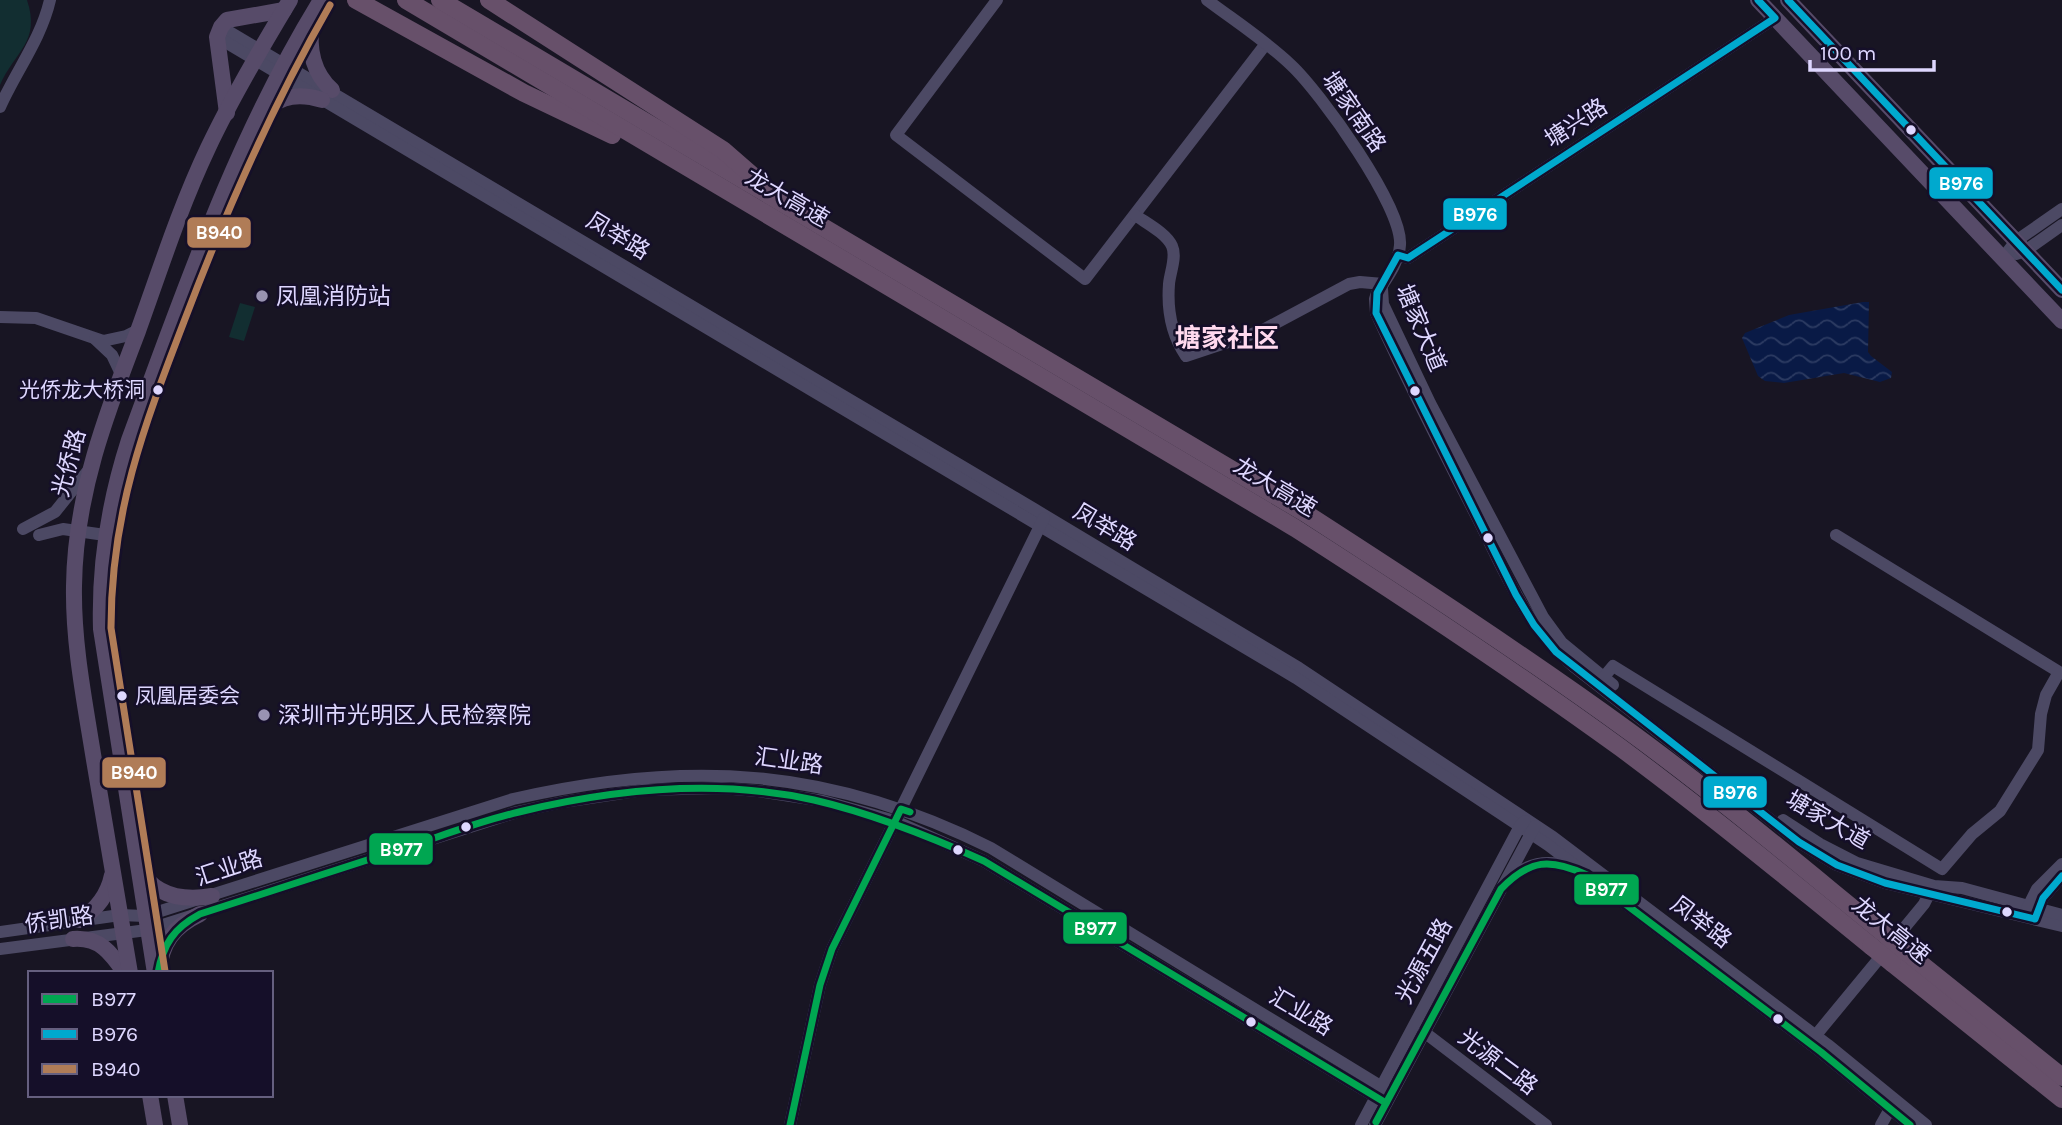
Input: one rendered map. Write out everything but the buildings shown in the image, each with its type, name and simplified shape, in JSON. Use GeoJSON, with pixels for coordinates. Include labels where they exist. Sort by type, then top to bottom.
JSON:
{"type":"FeatureCollection","features":[{"type":"Feature","properties":{"kind":"highway","name":"龙大高速"},"geometry":{"type":"LineString","coordinates":[[406,0],[737,197],[890,277],[1305,513],[1523,667],[1632,734],[1742,817],[1888,937],[1899,957],[2062,1100]]}},
{"type":"Feature","properties":{"kind":"highway","name":"龙大高速"},"geometry":{"type":"LineString","coordinates":[[440,0],[785,205],[890,277]]}},
{"type":"Feature","properties":{"kind":"highway"},"geometry":{"type":"LineString","coordinates":[[489,0],[723,150],[785,205]]}},
{"type":"Feature","properties":{"kind":"highway"},"geometry":{"type":"LineString","coordinates":[[362,4],[524,93],[737,197]]}},
{"type":"Feature","properties":{"kind":"highway","name":"龙大高速"},"geometry":{"type":"LineString","coordinates":[[1523,667],[1871,946],[1899,957],[2062,1077]]}},
{"type":"Feature","properties":{"kind":"main road"},"geometry":{"type":"LineString","coordinates":[[1758,0],[2062,321]]}},
{"type":"Feature","properties":{"kind":"main road"},"geometry":{"type":"LineString","coordinates":[[1788,0],[2062,290]]}},
{"type":"Feature","properties":{"kind":"main road"},"geometry":{"type":"LineString","coordinates":[[156,971],[101,629],[100,595],[105,535],[129,440],[202,243],[236,161],[319,4]]}},
{"type":"Feature","properties":{"kind":"main road"},"geometry":{"type":"LineString","coordinates":[[258,118],[272,104],[286,97],[327,95],[312,56],[312,25],[319,4]]}},
{"type":"Feature","properties":{"kind":"main road"},"geometry":{"type":"LineString","coordinates":[[226,113],[219,32],[227,20],[287,5]]}},
{"type":"Feature","properties":{"kind":"main road","name":"光侨路"},"geometry":{"type":"LineString","coordinates":[[127,971],[123,932],[78,660],[74,586],[77,531],[89,469],[183,208],[226,113],[287,5]]}},
{"type":"Feature","properties":{"kind":"main road"},"geometry":{"type":"LineString","coordinates":[[137,864],[149,883],[162,892],[189,898],[212,896]]}},
{"type":"Feature","properties":{"kind":"main road"},"geometry":{"type":"LineString","coordinates":[[80,920],[100,904],[111,881],[112,869]]}},
{"type":"Feature","properties":{"kind":"main road"},"geometry":{"type":"LineString","coordinates":[[157,971],[172,933],[178,926],[200,914]]}},
{"type":"Feature","properties":{"kind":"main road"},"geometry":{"type":"LineString","coordinates":[[73,939],[88,939],[101,944],[125,971]]}},
{"type":"Feature","properties":{"kind":"main road"},"geometry":{"type":"LineString","coordinates":[[150,1097],[155,1125]]}},
{"type":"Feature","properties":{"kind":"main road"},"geometry":{"type":"LineString","coordinates":[[175,1097],[180,1125]]}},
{"type":"Feature","properties":{"kind":"street"},"geometry":{"type":"LineString","coordinates":[[0,107],[41,28],[50,0]]}},
{"type":"Feature","properties":{"kind":"street"},"geometry":{"type":"LineString","coordinates":[[997,0],[896,135],[1085,279],[1265,45]]}},
{"type":"Feature","properties":{"kind":"street","name":"塘家南路"},"geometry":{"type":"LineString","coordinates":[[1207,0],[1290,63],[1308,82],[1366,166],[1393,214],[1400,243],[1398,255]]}},
{"type":"Feature","properties":{"kind":"street","name":"塘兴路"},"geometry":{"type":"LineString","coordinates":[[1398,255],[1408,258],[1775,18]]}},
{"type":"Feature","properties":{"kind":"street","name":"凤举路"},"geometry":{"type":"LineString","coordinates":[[219,32],[1043,520],[1299,668],[1529,826],[1816,1035],[1910,1125]]}},
{"type":"Feature","properties":{"kind":"street"},"geometry":{"type":"LineString","coordinates":[[2003,258],[2062,209]]}},
{"type":"Feature","properties":{"kind":"street"},"geometry":{"type":"LineString","coordinates":[[1135,215],[1171,243],[1174,252],[1168,285],[1171,326],[1186,356],[1261,331],[1349,284],[1383,284],[1398,255]]}},
{"type":"Feature","properties":{"kind":"street"},"geometry":{"type":"LineString","coordinates":[[2020,246],[2062,225]]}},
{"type":"Feature","properties":{"kind":"street","name":"塘家大道"},"geometry":{"type":"LineString","coordinates":[[1383,284],[1383,304],[1430,403],[1528,590],[1562,643],[1778,817],[1821,845],[1857,863],[1931,890]]}},
{"type":"Feature","properties":{"kind":"street","name":"塘家大道"},"geometry":{"type":"LineString","coordinates":[[1383,284],[1374,299],[1376,313],[1420,408],[1518,596],[1544,638],[1573,666],[1808,848],[1837,865],[1857,873],[1931,890],[1962,888],[2062,926]]}},
{"type":"Feature","properties":{"kind":"street"},"geometry":{"type":"LineString","coordinates":[[0,317],[36,318],[95,339],[110,341],[138,330]]}},
{"type":"Feature","properties":{"kind":"street"},"geometry":{"type":"LineString","coordinates":[[95,339],[107,349],[121,374]]}},
{"type":"Feature","properties":{"kind":"street"},"geometry":{"type":"LineString","coordinates":[[23,529],[55,512],[89,469]]}},
{"type":"Feature","properties":{"kind":"street"},"geometry":{"type":"LineString","coordinates":[[790,1125],[820,985],[832,949],[1043,520]]}},
{"type":"Feature","properties":{"kind":"street"},"geometry":{"type":"LineString","coordinates":[[39,535],[52,530],[105,535]]}},
{"type":"Feature","properties":{"kind":"street"},"geometry":{"type":"LineString","coordinates":[[1816,1035],[1924,904],[1942,869],[1972,834],[2000,811],[2038,750],[2041,714],[2046,695],[2059,671],[1836,535]]}},
{"type":"Feature","properties":{"kind":"street"},"geometry":{"type":"LineString","coordinates":[[1603,678],[1613,666],[1942,869]]}},
{"type":"Feature","properties":{"kind":"street","name":"汇业路"},"geometry":{"type":"LineString","coordinates":[[123,932],[212,896],[513,799],[618,779],[681,774],[760,777],[858,795],[898,815]]}},
{"type":"Feature","properties":{"kind":"street","name":"汇业路"},"geometry":{"type":"LineString","coordinates":[[120,915],[146,923],[200,914],[517,812],[607,794],[681,788],[758,791],[926,818],[991,848],[1384,1095]]}},
{"type":"Feature","properties":{"kind":"street","name":"凤举路"},"geometry":{"type":"LineString","coordinates":[[1529,826],[1587,875],[1896,1111],[1926,1125]]}},
{"type":"Feature","properties":{"kind":"street","name":"光源五路"},"geometry":{"type":"LineString","coordinates":[[1361,1125],[1384,1095],[1424,1032],[1501,889],[1529,826]]}},
{"type":"Feature","properties":{"kind":"street","name":"光源五路"},"geometry":{"type":"LineString","coordinates":[[1375,1125],[1384,1095],[1529,826]]}},
{"type":"Feature","properties":{"kind":"street"},"geometry":{"type":"LineString","coordinates":[[1501,889],[1523,869],[1538,863],[1557,862],[1587,875]]}},
{"type":"Feature","properties":{"kind":"street"},"geometry":{"type":"LineString","coordinates":[[2031,912],[2037,889],[2062,864]]}},
{"type":"Feature","properties":{"kind":"street"},"geometry":{"type":"LineString","coordinates":[[2031,912],[2062,877]]}},
{"type":"Feature","properties":{"kind":"street","name":"塘家大道"},"geometry":{"type":"LineString","coordinates":[[2031,912],[2062,915]]}},
{"type":"Feature","properties":{"kind":"street","name":"侨凯路"},"geometry":{"type":"LineString","coordinates":[[0,932],[120,915]]}},
{"type":"Feature","properties":{"kind":"street","name":"侨凯路"},"geometry":{"type":"LineString","coordinates":[[0,949],[123,932]]}},
{"type":"Feature","properties":{"kind":"street","name":"光源二路"},"geometry":{"type":"LineString","coordinates":[[1424,1032],[1546,1125]]}},
{"type":"Feature","properties":{"kind":"street"},"geometry":{"type":"LineString","coordinates":[[1881,1125],[1896,1111]]}},
{"type":"Feature","properties":{"kind":"green space"},"geometry":{"type":"Polygon","coordinates":[[[0,0],[27,0],[31,26],[24,46],[0,85],[0,0]]]}},
{"type":"Feature","properties":{"kind":"green space"},"geometry":{"type":"Polygon","coordinates":[[[240,303],[255,307],[244,341],[229,337],[240,303]]]}},
{"type":"Feature","properties":{"kind":"water"},"geometry":{"type":"Polygon","coordinates":[[[1869,302],[1868,352],[1892,372],[1891,378],[1880,382],[1844,373],[1784,383],[1765,381],[1758,376],[1742,338],[1745,333],[1789,315],[1869,302]]]}},
{"type":"Feature","properties":{"kind":"transit line","name":"B976"},"geometry":{"type":"LineString","coordinates":[[1758,0],[1775,18],[1408,258],[1398,255],[1377,293],[1376,313],[1516,595],[1534,625],[1556,652],[1799,842],[1837,865],[1885,883],[2035,919],[2043,898],[2062,876]]}},
{"type":"Feature","properties":{"kind":"transit line","name":"B976"},"geometry":{"type":"LineString","coordinates":[[1788,0],[2062,290]]}},
{"type":"Feature","properties":{"kind":"transit line","name":"B940"},"geometry":{"type":"LineString","coordinates":[[165,971],[111,628],[117,545],[124,507],[144,433],[201,279],[269,120],[330,5]]}},
{"type":"Feature","properties":{"kind":"transit line","name":"B977"},"geometry":{"type":"LineString","coordinates":[[159,971],[171,938],[183,925],[200,914],[487,821],[592,797],[666,790],[741,790],[814,800],[836,806],[922,834],[984,861],[1386,1103]]}},
{"type":"Feature","properties":{"kind":"transit line","name":"B977"},"geometry":{"type":"LineString","coordinates":[[790,1125],[820,985],[832,949],[901,809],[910,812]]}},
{"type":"Feature","properties":{"kind":"transit line","name":"B977"},"geometry":{"type":"LineString","coordinates":[[1376,1122],[1501,889],[1521,872],[1541,864],[1551,864],[1587,875],[1821,1052],[1910,1125]]}},
{"type":"Feature","properties":{"kind":"place","name":"凤凰消防站"},"geometry":{"type":"Point","coordinates":[262,296]}},
{"type":"Feature","properties":{"kind":"place","name":"光侨龙大桥洞"},"geometry":{"type":"Point","coordinates":[158,390]}},
{"type":"Feature","properties":{"kind":"place","name":"凤凰居委会"},"geometry":{"type":"Point","coordinates":[122,696]}},
{"type":"Feature","properties":{"kind":"place","name":"深圳市光明区人民检察院"},"geometry":{"type":"Point","coordinates":[264,715]}},
{"type":"Feature","properties":{"kind":"district","name":"塘家社区"},"geometry":{"type":"Point","coordinates":[1227,338]}}]}
